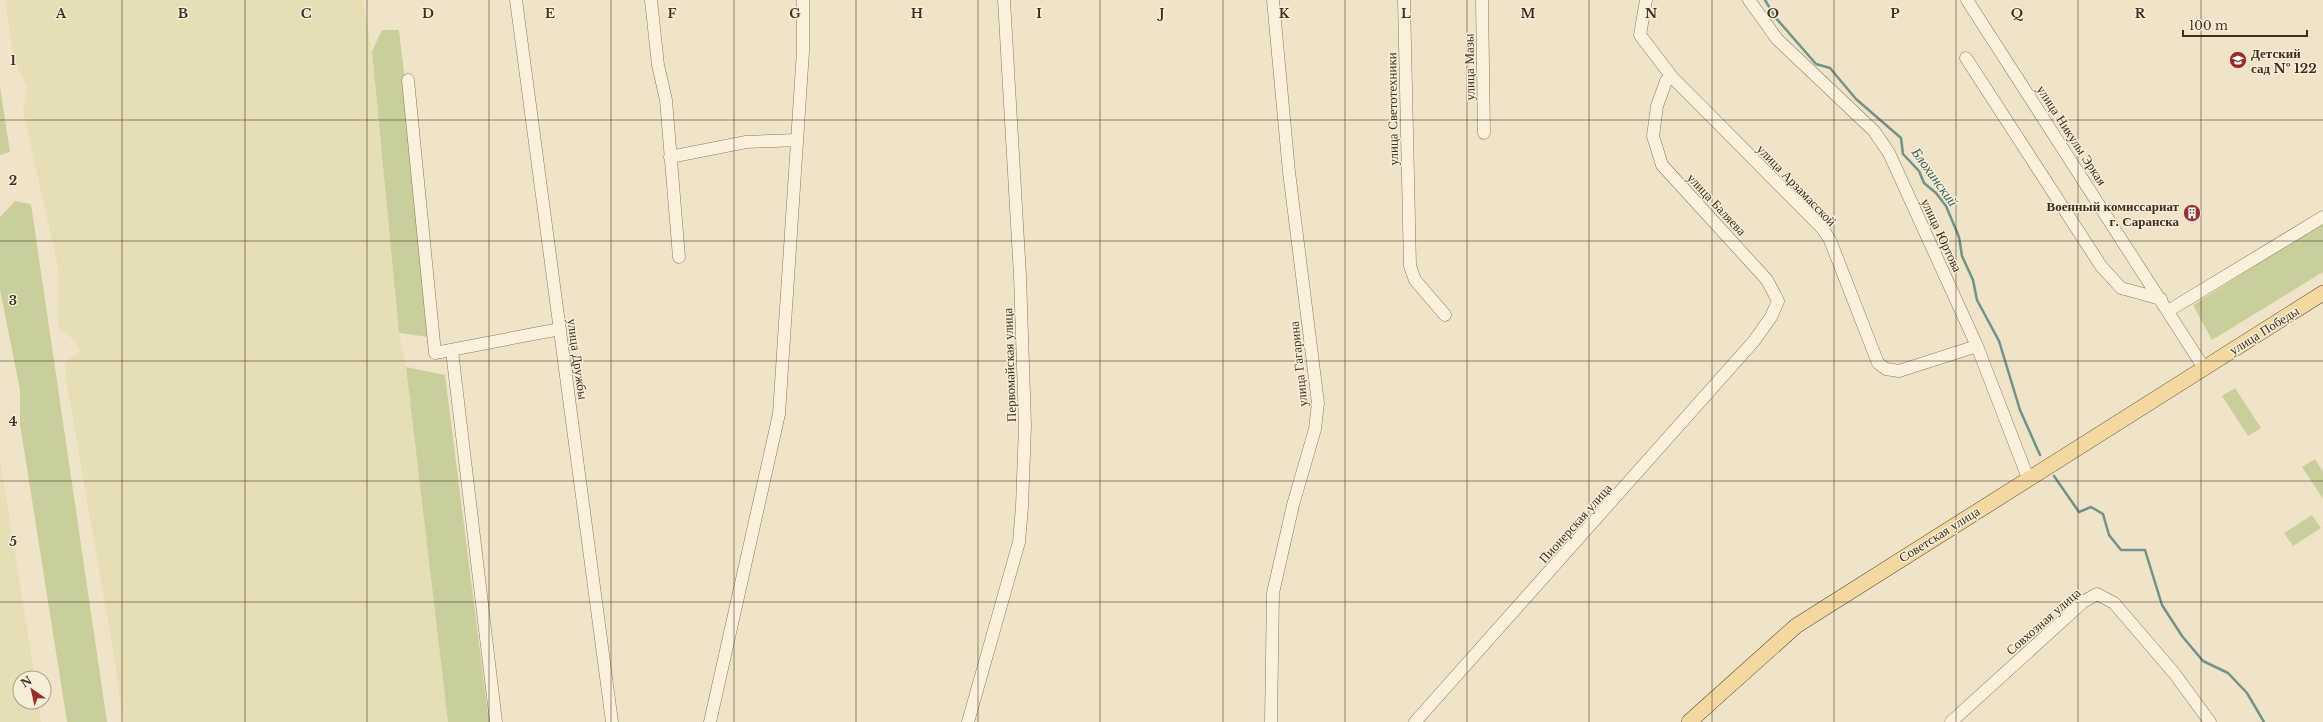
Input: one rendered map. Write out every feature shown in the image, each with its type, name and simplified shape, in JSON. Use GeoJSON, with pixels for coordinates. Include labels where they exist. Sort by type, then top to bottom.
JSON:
{"type":"FeatureCollection","features":[{"type":"Feature","properties":{"kind":"main road","name":"улица Победы"},"geometry":{"type":"LineString","coordinates":[[2204,368],[2323,292]]}},
{"type":"Feature","properties":{"kind":"main road","name":"Советская улица"},"geometry":{"type":"LineString","coordinates":[[1689,722],[1796,626],[2204,368]]}},
{"type":"Feature","properties":{"kind":"street","name":"улица Дружбы"},"geometry":{"type":"LineString","coordinates":[[516,0],[612,722]]}},
{"type":"Feature","properties":{"kind":"street"},"geometry":{"type":"LineString","coordinates":[[651,0],[658,65],[666,100],[679,257]]}},
{"type":"Feature","properties":{"kind":"street"},"geometry":{"type":"LineString","coordinates":[[710,722],[779,414],[803,51],[803,0]]}},
{"type":"Feature","properties":{"kind":"street","name":"Первомайская улица"},"geometry":{"type":"LineString","coordinates":[[968,722],[1019,542],[1022,507],[1025,417],[1020,276],[1004,0]]}},
{"type":"Feature","properties":{"kind":"street","name":"улица Гагарина"},"geometry":{"type":"LineString","coordinates":[[1270,722],[1273,593],[1293,506],[1315,429],[1318,403],[1289,172],[1273,0]]}},
{"type":"Feature","properties":{"kind":"street","name":"улица Светотехники"},"geometry":{"type":"LineString","coordinates":[[1404,0],[1410,266],[1415,280],[1445,315]]}},
{"type":"Feature","properties":{"kind":"street","name":"улица Мазы"},"geometry":{"type":"LineString","coordinates":[[1482,0],[1484,133]]}},
{"type":"Feature","properties":{"kind":"street","name":"улица Арзамасской"},"geometry":{"type":"LineString","coordinates":[[1646,0],[1640,35],[1672,77],[1822,228],[1830,240],[1878,363],[1886,370],[1899,371],[1977,346]]}},
{"type":"Feature","properties":{"kind":"street","name":"улица Юртова"},"geometry":{"type":"LineString","coordinates":[[1749,0],[1777,39],[1874,131],[1889,153],[1977,346],[2028,478]]}},
{"type":"Feature","properties":{"kind":"street","name":"улица Никулы Эркая"},"geometry":{"type":"LineString","coordinates":[[1967,0],[2204,368]]}},
{"type":"Feature","properties":{"kind":"street"},"geometry":{"type":"LineString","coordinates":[[1966,58],[2101,266],[2121,288],[2161,300]]}},
{"type":"Feature","properties":{"kind":"street","name":"улица Баляева"},"geometry":{"type":"LineString","coordinates":[[1672,77],[1666,81],[1658,106],[1653,136],[1662,165],[1767,280],[1774,290],[1778,301],[1771,317],[1754,341]]}},
{"type":"Feature","properties":{"kind":"street"},"geometry":{"type":"LineString","coordinates":[[408,80],[435,354],[560,329]]}},
{"type":"Feature","properties":{"kind":"street"},"geometry":{"type":"LineString","coordinates":[[670,157],[746,142],[797,140]]}},
{"type":"Feature","properties":{"kind":"street"},"geometry":{"type":"LineString","coordinates":[[2168,311],[2323,217]]}},
{"type":"Feature","properties":{"kind":"street","name":"Пионерская улица"},"geometry":{"type":"LineString","coordinates":[[1415,722],[1754,341]]}},
{"type":"Feature","properties":{"kind":"street"},"geometry":{"type":"LineString","coordinates":[[452,351],[496,722]]}},
{"type":"Feature","properties":{"kind":"street","name":"Совхозная улица"},"geometry":{"type":"LineString","coordinates":[[1951,722],[2083,602],[2096,594],[2114,603],[2174,673],[2210,722]]}},
{"type":"Feature","properties":{"kind":"shaded area"},"geometry":{"type":"Polygon","coordinates":[[[5,0],[363,0],[372,51],[399,333],[406,367],[448,722],[123,722],[115,662],[66,379],[65,362],[80,352],[76,342],[58,327],[58,267],[23,111],[27,87],[14,62],[5,0]]]}},
{"type":"Feature","properties":{"kind":"shaded area"},"geometry":{"type":"Polygon","coordinates":[[[0,459],[34,670],[12,670],[12,710],[39,710],[41,722],[0,722],[0,459]]]}},
{"type":"Feature","properties":{"kind":"green space"},"geometry":{"type":"Polygon","coordinates":[[[382,30],[399,30],[435,338],[399,333],[372,51],[382,30]]]}},
{"type":"Feature","properties":{"kind":"green space"},"geometry":{"type":"Polygon","coordinates":[[[0,87],[10,152],[0,155],[0,87]]]}},
{"type":"Feature","properties":{"kind":"green space"},"geometry":{"type":"Polygon","coordinates":[[[15,201],[31,204],[107,722],[67,722],[20,424],[20,390],[0,290],[0,217],[15,201]]]}},
{"type":"Feature","properties":{"kind":"green space"},"geometry":{"type":"Polygon","coordinates":[[[2323,223],[2323,272],[2212,340],[2193,305],[2323,223]]]}},
{"type":"Feature","properties":{"kind":"green space"},"geometry":{"type":"Polygon","coordinates":[[[406,367],[445,375],[489,722],[448,722],[406,367]]]}},
{"type":"Feature","properties":{"kind":"green space"},"geometry":{"type":"Polygon","coordinates":[[[2235,388],[2261,428],[2248,436],[2222,396],[2235,388]]]}},
{"type":"Feature","properties":{"kind":"green space"},"geometry":{"type":"Polygon","coordinates":[[[2315,459],[2323,472],[2323,499],[2302,467],[2315,459]]]}},
{"type":"Feature","properties":{"kind":"green space"},"geometry":{"type":"Polygon","coordinates":[[[2312,515],[2321,528],[2293,546],[2284,533],[2312,515]]]}},
{"type":"Feature","properties":{"kind":"waterway","name":"Блохинский"},"geometry":{"type":"LineString","coordinates":[[1765,0],[1775,17],[1816,64],[1830,68],[1856,99],[1901,138],[1903,154],[1919,171],[1924,183],[1936,193],[1946,206],[1959,237],[1962,256],[1973,280],[1977,300],[1999,341],[2020,410],[2040,455]]}},
{"type":"Feature","properties":{"kind":"waterway","name":"Блохинский"},"geometry":{"type":"LineString","coordinates":[[2054,476],[2079,512],[2091,507],[2103,514],[2109,535],[2121,550],[2145,550],[2162,605],[2182,636],[2203,661],[2228,673],[2247,693],[2264,722]]}},
{"type":"Feature","properties":{"kind":"place","name":"Детский сад № 122"},"geometry":{"type":"Point","coordinates":[2238,60]}},
{"type":"Feature","properties":{"kind":"place","name":"Военный комиссариат г. Саранска"},"geometry":{"type":"Point","coordinates":[2192,213]}}]}
